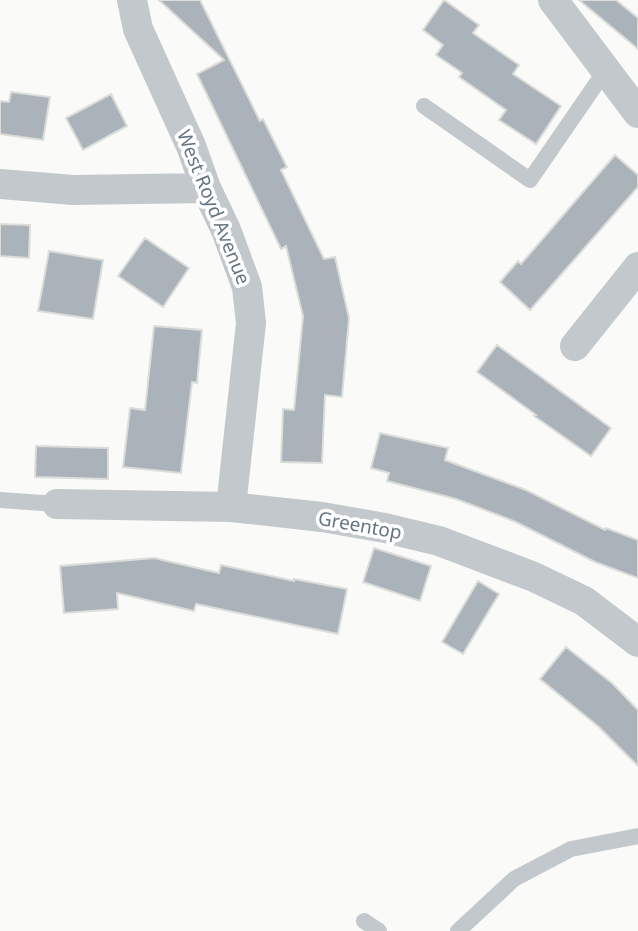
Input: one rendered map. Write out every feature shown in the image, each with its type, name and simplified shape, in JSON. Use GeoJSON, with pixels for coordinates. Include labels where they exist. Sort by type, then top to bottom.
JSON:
{"type":"FeatureCollection","features":[{"type":"Feature","properties":{"kind":"street","name":"West Royd Avenue"},"geometry":{"type":"LineString","coordinates":[[132,0],[138,29],[191,146],[247,287],[251,323],[231,507]]}},
{"type":"Feature","properties":{"kind":"street"},"geometry":{"type":"LineString","coordinates":[[553,0],[638,113]]}},
{"type":"Feature","properties":{"kind":"street"},"geometry":{"type":"LineString","coordinates":[[0,184],[73,190],[206,188]]}},
{"type":"Feature","properties":{"kind":"street"},"geometry":{"type":"LineString","coordinates":[[575,346],[638,267]]}},
{"type":"Feature","properties":{"kind":"street","name":"Greentop"},"geometry":{"type":"LineString","coordinates":[[57,504],[231,507],[322,517],[385,528],[439,541],[534,576],[584,601],[638,642]]}},
{"type":"Feature","properties":{"kind":"lane"},"geometry":{"type":"LineString","coordinates":[[424,106],[530,180],[605,71]]}},
{"type":"Feature","properties":{"kind":"lane"},"geometry":{"type":"LineString","coordinates":[[0,500],[57,504]]}},
{"type":"Feature","properties":{"kind":"lane"},"geometry":{"type":"LineString","coordinates":[[458,931],[514,879],[571,849],[638,836]]}},
{"type":"Feature","properties":{"kind":"lane"},"geometry":{"type":"LineString","coordinates":[[364,921],[379,931]]}},
{"type":"Feature","properties":{"kind":"building"},"geometry":{"type":"Polygon","coordinates":[[[159,0],[200,0],[260,121],[263,119],[287,167],[281,170],[324,259],[335,257],[349,318],[342,397],[325,395],[322,463],[281,462],[283,409],[294,410],[303,316],[286,246],[281,249],[197,74],[224,60],[159,0]]]}},
{"type":"Feature","properties":{"kind":"building"},"geometry":{"type":"Polygon","coordinates":[[[444,0],[479,25],[473,33],[519,65],[513,74],[561,106],[536,144],[499,120],[506,110],[459,77],[462,73],[436,55],[443,45],[423,30],[444,0]]]}},
{"type":"Feature","properties":{"kind":"building"},"geometry":{"type":"Polygon","coordinates":[[[579,0],[616,0],[638,18],[638,49],[579,0]]]}},
{"type":"Feature","properties":{"kind":"building"},"geometry":{"type":"Polygon","coordinates":[[[11,92],[50,97],[43,140],[0,134],[0,101],[9,102],[11,92]]]}},
{"type":"Feature","properties":{"kind":"building"},"geometry":{"type":"Polygon","coordinates":[[[111,94],[127,126],[83,150],[66,118],[111,94]]]}},
{"type":"Feature","properties":{"kind":"building"},"geometry":{"type":"Polygon","coordinates":[[[615,155],[638,175],[638,187],[530,310],[500,282],[518,261],[521,264],[615,155]]]}},
{"type":"Feature","properties":{"kind":"building"},"geometry":{"type":"Polygon","coordinates":[[[0,224],[30,225],[29,258],[0,256],[0,224]]]}},
{"type":"Feature","properties":{"kind":"building"},"geometry":{"type":"Polygon","coordinates":[[[145,238],[189,268],[163,307],[118,276],[145,238]]]}},
{"type":"Feature","properties":{"kind":"building"},"geometry":{"type":"Polygon","coordinates":[[[49,251],[103,260],[93,319],[38,311],[49,251]]]}},
{"type":"Feature","properties":{"kind":"building"},"geometry":{"type":"Polygon","coordinates":[[[154,326],[202,330],[197,383],[192,382],[181,473],[123,467],[130,408],[145,410],[154,326]]]}},
{"type":"Feature","properties":{"kind":"building"},"geometry":{"type":"Polygon","coordinates":[[[497,345],[611,428],[591,456],[477,372],[497,345]]]}},
{"type":"Feature","properties":{"kind":"building"},"geometry":{"type":"Polygon","coordinates":[[[380,433],[448,448],[445,460],[526,490],[605,530],[606,528],[638,540],[638,578],[595,562],[516,522],[485,510],[456,499],[387,481],[389,473],[371,468],[380,433]]]}},
{"type":"Feature","properties":{"kind":"building"},"geometry":{"type":"Polygon","coordinates":[[[36,446],[108,448],[108,479],[35,477],[36,446]]]}},
{"type":"Feature","properties":{"kind":"building"},"geometry":{"type":"Polygon","coordinates":[[[374,548],[431,566],[420,601],[363,582],[374,548]]]}},
{"type":"Feature","properties":{"kind":"building"},"geometry":{"type":"Polygon","coordinates":[[[154,558],[219,573],[221,565],[347,589],[338,634],[196,604],[194,611],[117,593],[118,609],[64,613],[60,566],[154,558]]]}},
{"type":"Feature","properties":{"kind":"building"},"geometry":{"type":"Polygon","coordinates":[[[478,581],[499,594],[463,654],[442,642],[478,581]]]}},
{"type":"Feature","properties":{"kind":"building"},"geometry":{"type":"Polygon","coordinates":[[[566,647],[613,684],[638,710],[638,766],[599,727],[540,679],[566,647]]]}}]}
